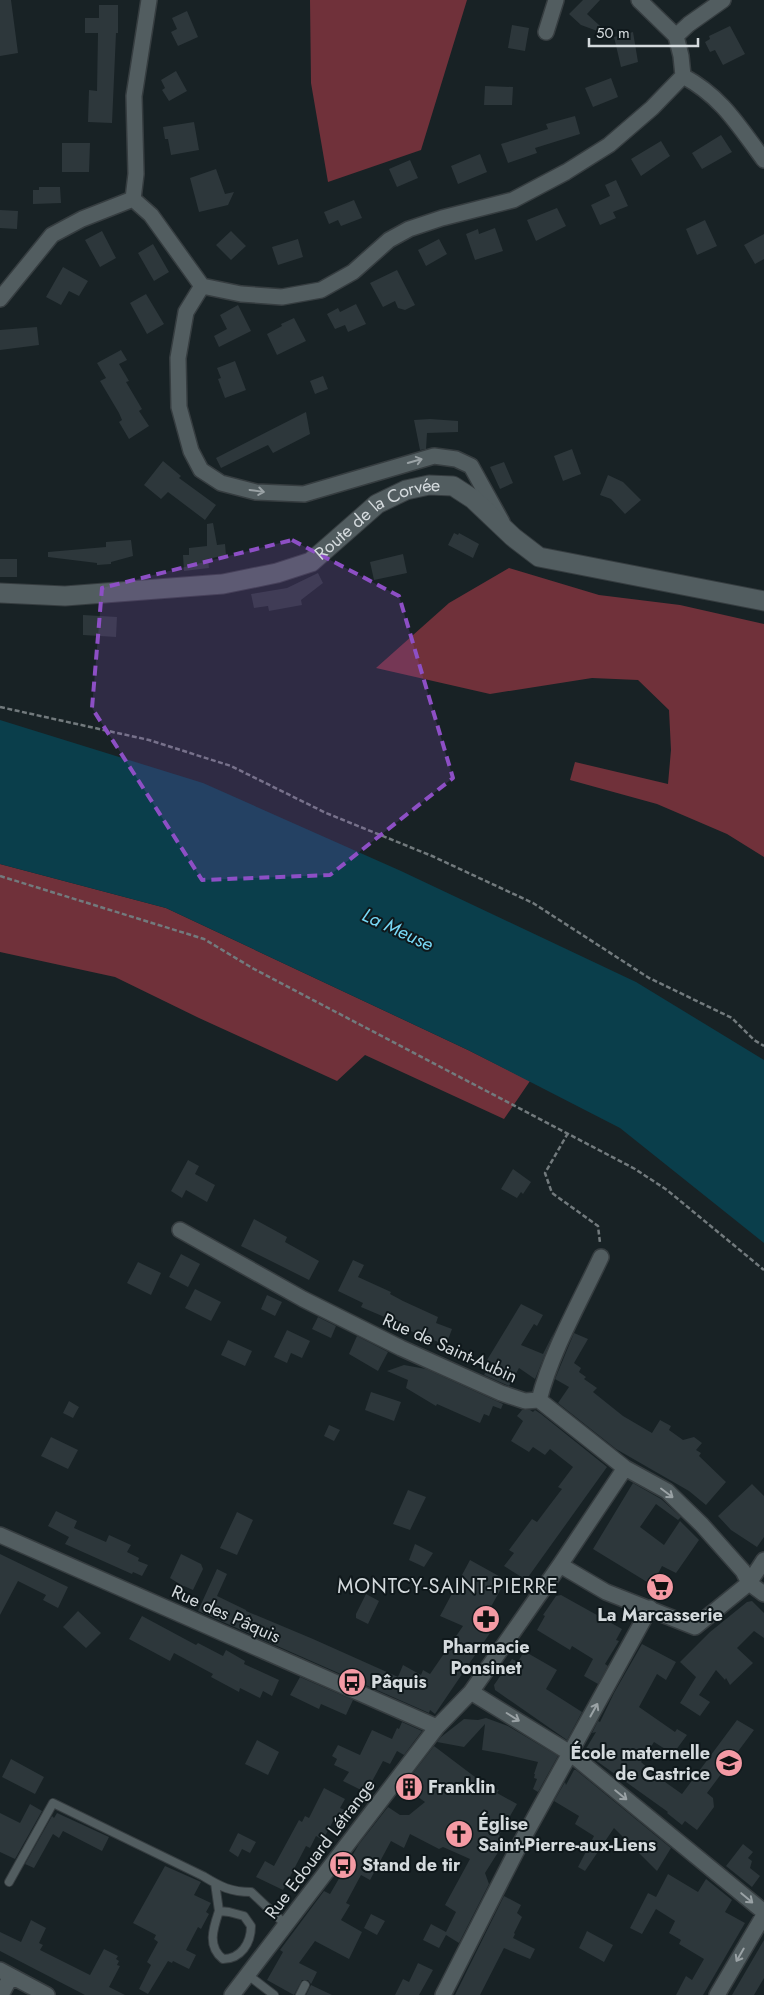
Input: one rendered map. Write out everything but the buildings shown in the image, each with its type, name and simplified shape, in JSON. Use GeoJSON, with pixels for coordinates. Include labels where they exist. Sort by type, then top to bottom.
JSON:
{"type":"FeatureCollection","features":[{"type":"Feature","properties":{"kind":"street"},"geometry":{"type":"LineString","coordinates":[[133,199],[136,174],[134,96],[149,0]]}},
{"type":"Feature","properties":{"kind":"street"},"geometry":{"type":"LineString","coordinates":[[546,32],[556,0]]}},
{"type":"Feature","properties":{"kind":"street"},"geometry":{"type":"LineString","coordinates":[[133,199],[151,215],[202,286],[241,294],[282,297],[321,290],[352,272],[389,240],[409,228],[512,200],[566,172],[609,145],[652,108],[682,76],[681,56],[676,36],[639,0]]}},
{"type":"Feature","properties":{"kind":"street"},"geometry":{"type":"LineString","coordinates":[[676,36],[689,24],[723,0]]}},
{"type":"Feature","properties":{"kind":"street"},"geometry":{"type":"LineString","coordinates":[[682,76],[702,86],[724,106],[764,160]]}},
{"type":"Feature","properties":{"kind":"street"},"geometry":{"type":"LineString","coordinates":[[0,299],[52,235],[82,219],[133,199]]}},
{"type":"Feature","properties":{"kind":"street"},"geometry":{"type":"LineString","coordinates":[[202,286],[186,312],[178,358],[179,407],[191,450],[201,470],[221,482],[256,492],[304,494],[434,456],[456,459],[471,466],[506,530]]}},
{"type":"Feature","properties":{"kind":"street","name":"Route de la Corvée"},"geometry":{"type":"LineString","coordinates":[[0,593],[65,596],[223,584],[277,573],[311,562],[378,504],[406,490],[429,485],[453,486],[473,499],[506,530],[539,557],[764,601]]}},
{"type":"Feature","properties":{"kind":"street","name":"Rue de Saint-Aubin"},"geometry":{"type":"LineString","coordinates":[[180,1230],[303,1299],[401,1348],[501,1393],[525,1401],[539,1400]]}},
{"type":"Feature","properties":{"kind":"street"},"geometry":{"type":"LineString","coordinates":[[601,1257],[574,1316],[559,1341],[539,1400],[625,1468],[667,1491],[702,1525],[743,1571],[749,1583],[764,1594]]}},
{"type":"Feature","properties":{"kind":"street","name":"Rue Edouard Létrange"},"geometry":{"type":"LineString","coordinates":[[232,1995],[437,1727],[471,1692],[625,1468]]}},
{"type":"Feature","properties":{"kind":"street","name":"Rue des Pâquis"},"geometry":{"type":"LineString","coordinates":[[0,1535],[437,1727]]}},
{"type":"Feature","properties":{"kind":"street"},"geometry":{"type":"LineString","coordinates":[[560,1565],[606,1592],[695,1627],[749,1583],[764,1560]]}},
{"type":"Feature","properties":{"kind":"street"},"geometry":{"type":"LineString","coordinates":[[443,1995],[520,1844],[650,1608]]}},
{"type":"Feature","properties":{"kind":"street"},"geometry":{"type":"LineString","coordinates":[[471,1692],[570,1753],[764,1913],[717,1995]]}},
{"type":"Feature","properties":{"kind":"street"},"geometry":{"type":"LineString","coordinates":[[1,1995],[5,1973],[46,1995]]}},
{"type":"Feature","properties":{"kind":"lane"},"geometry":{"type":"LineString","coordinates":[[9,1882],[54,1803],[214,1883],[235,1892],[251,1892],[286,1924]]}},
{"type":"Feature","properties":{"kind":"lane"},"geometry":{"type":"LineString","coordinates":[[214,1883],[219,1911],[212,1938],[213,1946],[218,1955],[223,1959],[232,1959],[243,1950],[249,1941],[251,1926],[244,1916],[219,1911]]}},
{"type":"Feature","properties":{"kind":"lane"},"geometry":{"type":"LineString","coordinates":[[248,1975],[274,1995]]}},
{"type":"Feature","properties":{"kind":"lane"},"geometry":{"type":"LineString","coordinates":[[300,1995],[305,1985]]}},
{"type":"Feature","properties":{"kind":"path"},"geometry":{"type":"LineString","coordinates":[[0,707],[149,740],[231,766],[326,813],[432,856],[533,902],[649,978],[732,1018],[754,1040],[764,1046]]}},
{"type":"Feature","properties":{"kind":"path"},"geometry":{"type":"LineString","coordinates":[[0,876],[204,939],[254,969],[635,1169],[667,1190],[764,1270]]}},
{"type":"Feature","properties":{"kind":"path"},"geometry":{"type":"LineString","coordinates":[[568,1133],[545,1173],[552,1193],[598,1226],[601,1257]]}},
{"type":"Feature","properties":{"kind":"highlighted area"},"geometry":{"type":"Polygon","coordinates":[[[292,540],[399,596],[453,778],[330,875],[202,880],[92,708],[102,588],[292,540]]]}},
{"type":"Feature","properties":{"kind":"shaded area"},"geometry":{"type":"Polygon","coordinates":[[[310,0],[467,0],[421,150],[328,182],[311,83],[310,0]]]}},
{"type":"Feature","properties":{"kind":"shaded area"},"geometry":{"type":"Polygon","coordinates":[[[509,568],[599,595],[680,605],[764,624],[764,857],[727,834],[657,804],[570,780],[575,762],[668,784],[671,750],[669,710],[638,680],[592,678],[490,694],[376,668],[449,603],[509,568]]]}},
{"type":"Feature","properties":{"kind":"shaded area"},"geometry":{"type":"Polygon","coordinates":[[[0,864],[166,908],[530,1081],[504,1119],[365,1055],[337,1081],[115,977],[0,952],[0,864]]]}},
{"type":"Feature","properties":{"kind":"water","name":"La Meuse"},"geometry":{"type":"Polygon","coordinates":[[[0,720],[203,783],[401,871],[636,982],[764,1060],[764,1243],[620,1128],[468,1050],[166,908],[0,864],[0,720]]]}},
{"type":"Feature","properties":{"kind":"place","name":"La Marcasserie"},"geometry":{"type":"Point","coordinates":[660,1587]}},
{"type":"Feature","properties":{"kind":"place","name":"Pharmacie Ponsinet"},"geometry":{"type":"Point","coordinates":[486,1619]}},
{"type":"Feature","properties":{"kind":"place","name":"Pâquis"},"geometry":{"type":"Point","coordinates":[352,1682]}},
{"type":"Feature","properties":{"kind":"place","name":"École maternelle de Castrice"},"geometry":{"type":"Point","coordinates":[729,1763]}},
{"type":"Feature","properties":{"kind":"place","name":"Franklin"},"geometry":{"type":"Point","coordinates":[409,1787]}},
{"type":"Feature","properties":{"kind":"place","name":"Église Saint-Pierre-aux-Liens"},"geometry":{"type":"Point","coordinates":[459,1834]}},
{"type":"Feature","properties":{"kind":"place","name":"Stand de tir"},"geometry":{"type":"Point","coordinates":[343,1865]}},
{"type":"Feature","properties":{"kind":"district","name":"MONTCY-SAINT-PIERRE"},"geometry":{"type":"Point","coordinates":[448,1586]}}]}
